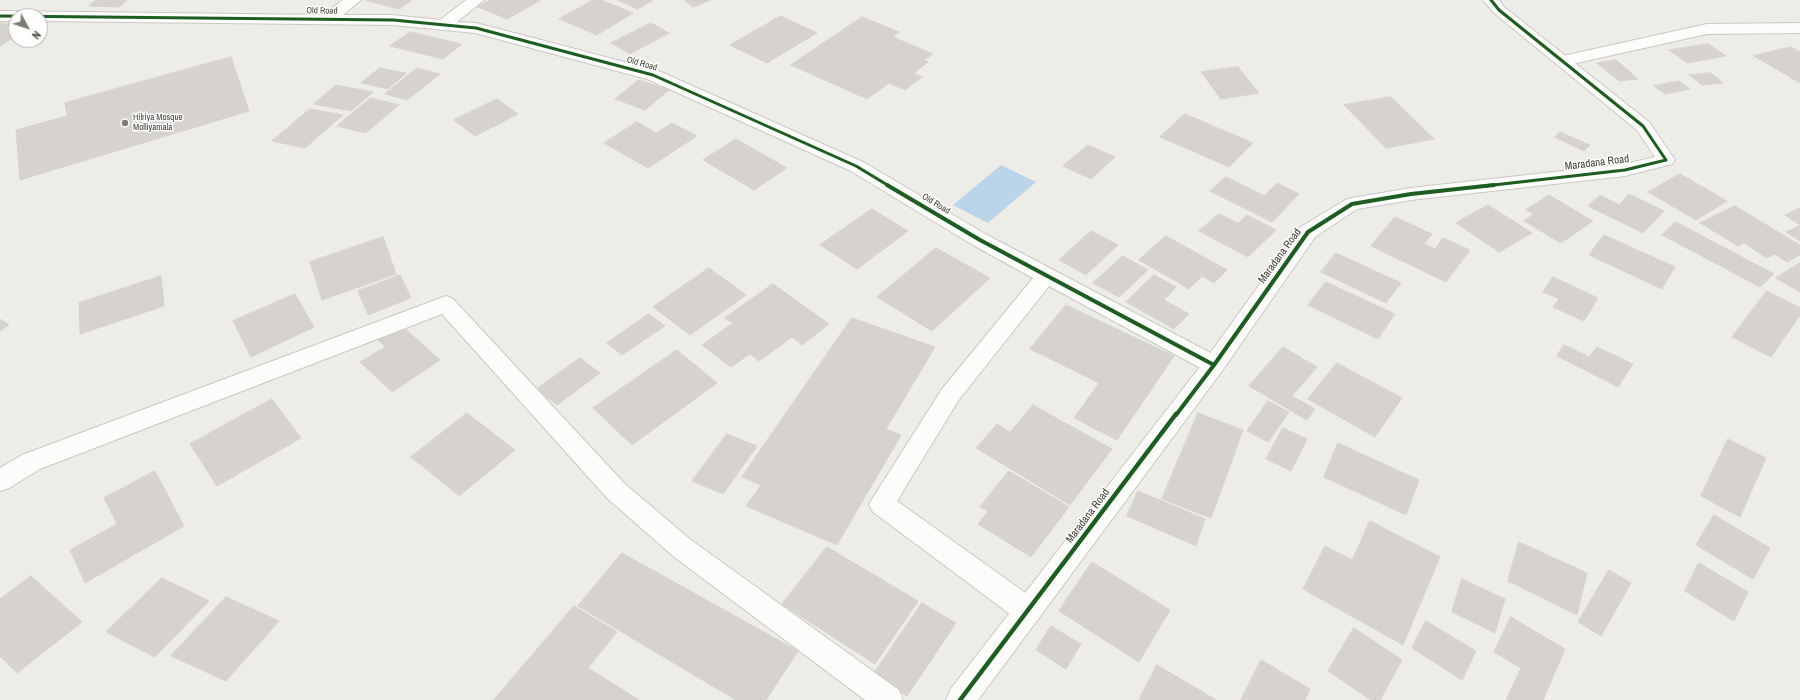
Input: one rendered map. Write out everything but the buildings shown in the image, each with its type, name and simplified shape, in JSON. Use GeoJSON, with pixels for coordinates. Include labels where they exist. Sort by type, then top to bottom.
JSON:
{"type":"FeatureCollection","features":[{"type":"Feature","properties":{"kind":"street"},"geometry":{"type":"LineString","coordinates":[[327,19],[353,0]]}},
{"type":"Feature","properties":{"kind":"street"},"geometry":{"type":"LineString","coordinates":[[443,25],[476,0]]}},
{"type":"Feature","properties":{"kind":"street","name":"Maradana Road"},"geometry":{"type":"LineString","coordinates":[[960,700],[1214,365],[1308,232],[1352,204],[1411,194],[1625,170],[1666,160],[1643,126],[1499,10],[1491,0]]}},
{"type":"Feature","properties":{"kind":"street","name":"Old Road"},"geometry":{"type":"LineString","coordinates":[[0,16],[264,12],[327,19],[393,20],[476,28],[653,74],[856,166],[980,240],[1214,365]]}},
{"type":"Feature","properties":{"kind":"street"},"geometry":{"type":"LineString","coordinates":[[1563,61],[1708,29],[1800,28]]}},
{"type":"Feature","properties":{"kind":"street"},"geometry":{"type":"LineString","coordinates":[[1028,611],[882,504],[950,395],[1047,275]]}},
{"type":"Feature","properties":{"kind":"street"},"geometry":{"type":"LineString","coordinates":[[0,481],[32,462],[446,304],[616,491],[682,548],[889,700]]}},
{"type":"Feature","properties":{"kind":"water"},"geometry":{"type":"Polygon","coordinates":[[[1001,165],[1036,182],[988,223],[953,205],[1001,165]]]}},
{"type":"Feature","properties":{"kind":"cycle path"},"geometry":{"type":"LineString","coordinates":[[960,700],[1214,365],[1308,232],[1352,204],[1411,194],[1625,170],[1666,160],[1643,126],[1499,10],[1491,0]]}},
{"type":"Feature","properties":{"kind":"cycle path"},"geometry":{"type":"LineString","coordinates":[[0,16],[393,20],[476,28],[653,75],[856,166],[980,240],[1214,365]]}},
{"type":"Feature","properties":{"kind":"place","name":"Hilriya Mosque Molliyamala"},"geometry":{"type":"Point","coordinates":[125,123]}}]}
